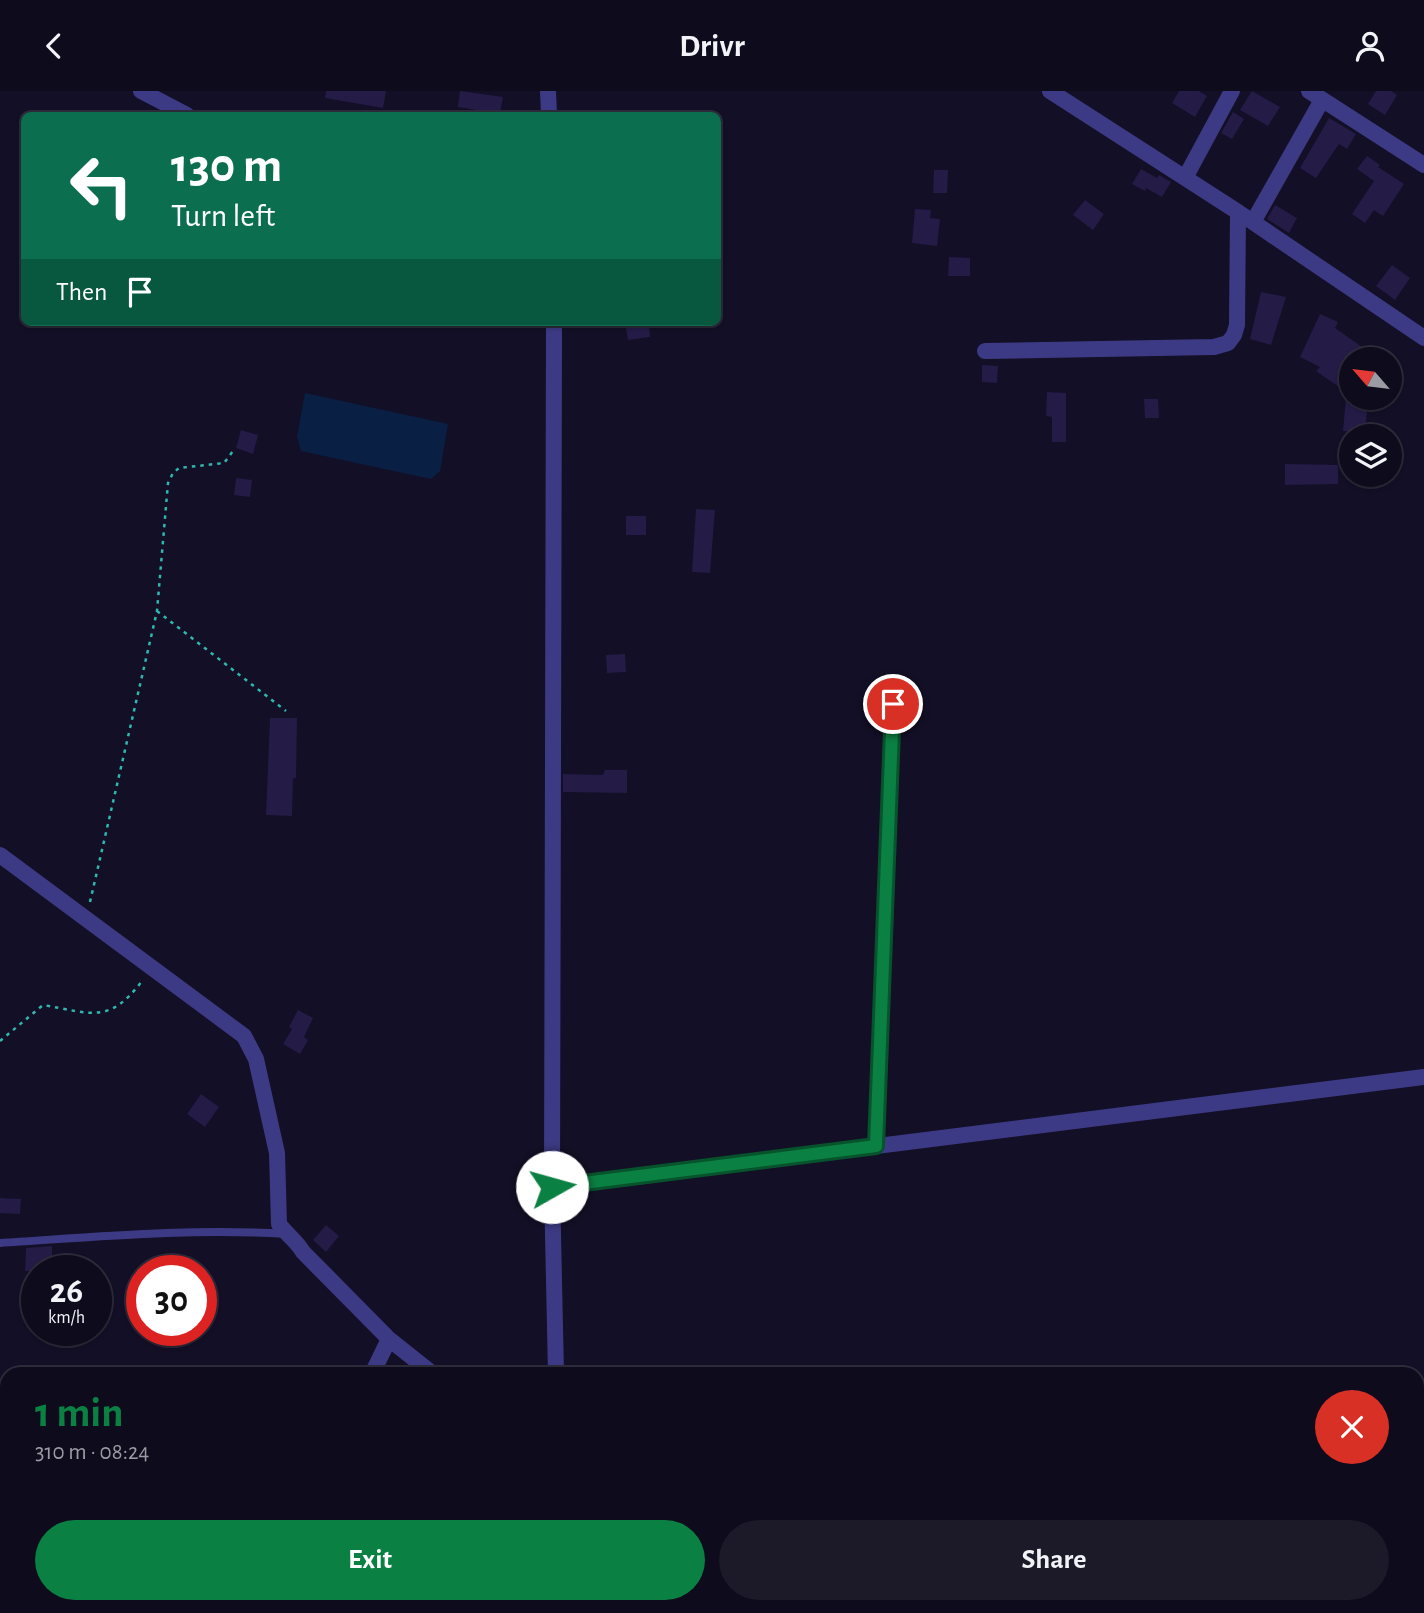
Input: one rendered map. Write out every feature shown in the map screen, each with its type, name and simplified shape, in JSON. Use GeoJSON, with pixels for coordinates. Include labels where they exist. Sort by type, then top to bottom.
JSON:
{"type":"FeatureCollection","features":[{"type":"Feature","properties":{"kind":"street"},"geometry":{"type":"LineString","coordinates":[[141,91],[181,112]]}},
{"type":"Feature","properties":{"kind":"street"},"geometry":{"type":"LineString","coordinates":[[548,91],[549,112]]}},
{"type":"Feature","properties":{"kind":"street"},"geometry":{"type":"LineString","coordinates":[[1050,91],[1238,212],[1424,338]]}},
{"type":"Feature","properties":{"kind":"street"},"geometry":{"type":"LineString","coordinates":[[1185,178],[1232,91]]}},
{"type":"Feature","properties":{"kind":"street"},"geometry":{"type":"LineString","coordinates":[[1253,222],[1316,95],[1424,165]]}},
{"type":"Feature","properties":{"kind":"street"},"geometry":{"type":"LineString","coordinates":[[985,351],[1144,350],[1214,347],[1228,343],[1237,325],[1238,212]]}},
{"type":"Feature","properties":{"kind":"street"},"geometry":{"type":"LineString","coordinates":[[554,326],[552,1187],[556,1367]]}},
{"type":"Feature","properties":{"kind":"street"},"geometry":{"type":"LineString","coordinates":[[876,1146],[893,704]]}},
{"type":"Feature","properties":{"kind":"street"},"geometry":{"type":"LineString","coordinates":[[0,855],[244,1036],[256,1059],[277,1153],[279,1224],[389,1339],[424,1367]]}},
{"type":"Feature","properties":{"kind":"street"},"geometry":{"type":"LineString","coordinates":[[552,1187],[1424,1077]]}},
{"type":"Feature","properties":{"kind":"street"},"geometry":{"type":"LineString","coordinates":[[375,1367],[389,1339]]}},
{"type":"Feature","properties":{"kind":"lane"},"geometry":{"type":"LineString","coordinates":[[0,1243],[170,1233],[251,1231],[286,1234]]}},
{"type":"Feature","properties":{"kind":"path"},"geometry":{"type":"LineString","coordinates":[[86,918],[157,611],[168,483],[179,468],[224,463],[233,451]]}},
{"type":"Feature","properties":{"kind":"path"},"geometry":{"type":"LineString","coordinates":[[157,611],[286,711]]}},
{"type":"Feature","properties":{"kind":"path"},"geometry":{"type":"LineString","coordinates":[[0,1041],[43,1005],[102,1014],[128,1000],[152,967]]}},
{"type":"Feature","properties":{"kind":"water"},"geometry":{"type":"Polygon","coordinates":[[[305,393],[448,424],[440,471],[431,479],[301,451],[297,436],[305,393]]]}},
{"type":"Feature","properties":{"kind":"building"},"geometry":{"type":"Polygon","coordinates":[[[326,91],[386,91],[383,108],[325,98],[326,91]]]}},
{"type":"Feature","properties":{"kind":"building"},"geometry":{"type":"Polygon","coordinates":[[[460,91],[503,97],[500,112],[458,107],[460,91]]]}},
{"type":"Feature","properties":{"kind":"building"},"geometry":{"type":"Polygon","coordinates":[[[1179,91],[1199,91],[1207,96],[1195,117],[1172,103],[1179,91]]]}},
{"type":"Feature","properties":{"kind":"building"},"geometry":{"type":"Polygon","coordinates":[[[1252,91],[1280,107],[1268,126],[1240,110],[1252,91]]]}},
{"type":"Feature","properties":{"kind":"building"},"geometry":{"type":"Polygon","coordinates":[[[1376,91],[1391,91],[1397,95],[1385,115],[1368,104],[1376,91]]]}},
{"type":"Feature","properties":{"kind":"building"},"geometry":{"type":"Polygon","coordinates":[[[1233,112],[1244,119],[1232,139],[1221,133],[1233,112]]]}},
{"type":"Feature","properties":{"kind":"building"},"geometry":{"type":"Polygon","coordinates":[[[1329,118],[1356,134],[1347,149],[1339,144],[1316,178],[1300,168],[1329,118]]]}},
{"type":"Feature","properties":{"kind":"building"},"geometry":{"type":"Polygon","coordinates":[[[1367,156],[1380,165],[1378,167],[1404,184],[1383,216],[1374,210],[1365,223],[1352,214],[1374,181],[1357,169],[1367,156]]]}},
{"type":"Feature","properties":{"kind":"building"},"geometry":{"type":"Polygon","coordinates":[[[1141,169],[1171,182],[1162,197],[1132,184],[1141,169]]]}},
{"type":"Feature","properties":{"kind":"building"},"geometry":{"type":"Polygon","coordinates":[[[934,170],[948,170],[947,193],[933,193],[934,170]]]}},
{"type":"Feature","properties":{"kind":"building"},"geometry":{"type":"Polygon","coordinates":[[[1085,200],[1104,214],[1093,230],[1073,215],[1085,200]]]}},
{"type":"Feature","properties":{"kind":"building"},"geometry":{"type":"Polygon","coordinates":[[[1275,205],[1297,218],[1289,233],[1267,219],[1275,205]]]}},
{"type":"Feature","properties":{"kind":"building"},"geometry":{"type":"Polygon","coordinates":[[[915,209],[931,210],[930,218],[940,219],[937,246],[912,243],[915,209]]]}},
{"type":"Feature","properties":{"kind":"building"},"geometry":{"type":"Polygon","coordinates":[[[949,257],[970,258],[970,276],[948,276],[949,257]]]}},
{"type":"Feature","properties":{"kind":"building"},"geometry":{"type":"Polygon","coordinates":[[[1392,265],[1410,278],[1395,300],[1376,286],[1392,265]]]}},
{"type":"Feature","properties":{"kind":"building"},"geometry":{"type":"Polygon","coordinates":[[[1261,292],[1286,297],[1271,345],[1250,339],[1261,292]]]}},
{"type":"Feature","properties":{"kind":"building"},"geometry":{"type":"Polygon","coordinates":[[[1320,314],[1338,322],[1335,328],[1362,347],[1339,347],[1339,387],[1316,371],[1320,367],[1300,357],[1320,314]]]}},
{"type":"Feature","properties":{"kind":"building"},"geometry":{"type":"Polygon","coordinates":[[[626,326],[649,326],[650,337],[628,340],[626,326]]]}},
{"type":"Feature","properties":{"kind":"building"},"geometry":{"type":"Polygon","coordinates":[[[982,365],[998,366],[997,383],[982,382],[982,365]]]}},
{"type":"Feature","properties":{"kind":"building"},"geometry":{"type":"Polygon","coordinates":[[[1047,392],[1066,393],[1066,442],[1052,442],[1052,417],[1046,416],[1047,392]]]}},
{"type":"Feature","properties":{"kind":"building"},"geometry":{"type":"Polygon","coordinates":[[[1144,399],[1158,399],[1159,418],[1145,418],[1144,399]]]}},
{"type":"Feature","properties":{"kind":"building"},"geometry":{"type":"Polygon","coordinates":[[[1345,410],[1367,410],[1366,424],[1344,424],[1345,410]]]}},
{"type":"Feature","properties":{"kind":"building"},"geometry":{"type":"Polygon","coordinates":[[[241,430],[258,435],[253,454],[236,448],[241,430]]]}},
{"type":"Feature","properties":{"kind":"building"},"geometry":{"type":"Polygon","coordinates":[[[1285,464],[1338,465],[1338,484],[1285,485],[1285,464]]]}},
{"type":"Feature","properties":{"kind":"building"},"geometry":{"type":"Polygon","coordinates":[[[236,478],[252,480],[250,497],[234,495],[236,478]]]}},
{"type":"Feature","properties":{"kind":"building"},"geometry":{"type":"Polygon","coordinates":[[[696,509],[715,510],[710,573],[692,572],[696,509]]]}},
{"type":"Feature","properties":{"kind":"building"},"geometry":{"type":"Polygon","coordinates":[[[626,516],[646,516],[646,535],[626,535],[626,516]]]}},
{"type":"Feature","properties":{"kind":"building"},"geometry":{"type":"Polygon","coordinates":[[[625,654],[626,672],[607,673],[606,655],[625,654]]]}},
{"type":"Feature","properties":{"kind":"building"},"geometry":{"type":"Polygon","coordinates":[[[270,718],[297,718],[292,816],[266,815],[270,718]]]}},
{"type":"Feature","properties":{"kind":"building"},"geometry":{"type":"Polygon","coordinates":[[[605,770],[627,770],[627,793],[563,792],[563,774],[603,775],[605,770]]]}},
{"type":"Feature","properties":{"kind":"building"},"geometry":{"type":"Polygon","coordinates":[[[298,1010],[313,1018],[304,1037],[308,1040],[300,1054],[283,1044],[292,1029],[289,1027],[298,1010]]]}},
{"type":"Feature","properties":{"kind":"building"},"geometry":{"type":"Polygon","coordinates":[[[201,1094],[219,1107],[205,1127],[187,1114],[201,1094]]]}},
{"type":"Feature","properties":{"kind":"building"},"geometry":{"type":"Polygon","coordinates":[[[0,1198],[21,1199],[20,1214],[0,1213],[0,1198]]]}},
{"type":"Feature","properties":{"kind":"building"},"geometry":{"type":"Polygon","coordinates":[[[326,1225],[339,1236],[326,1252],[313,1240],[326,1225]]]}},
{"type":"Feature","properties":{"kind":"building"},"geometry":{"type":"Polygon","coordinates":[[[52,1246],[52,1255],[26,1255],[26,1248],[52,1246]]]}},
{"type":"Feature","properties":{"kind":"route"},"geometry":{"type":"LineString","coordinates":[[552,1187],[876,1146],[893,704]]}}]}
